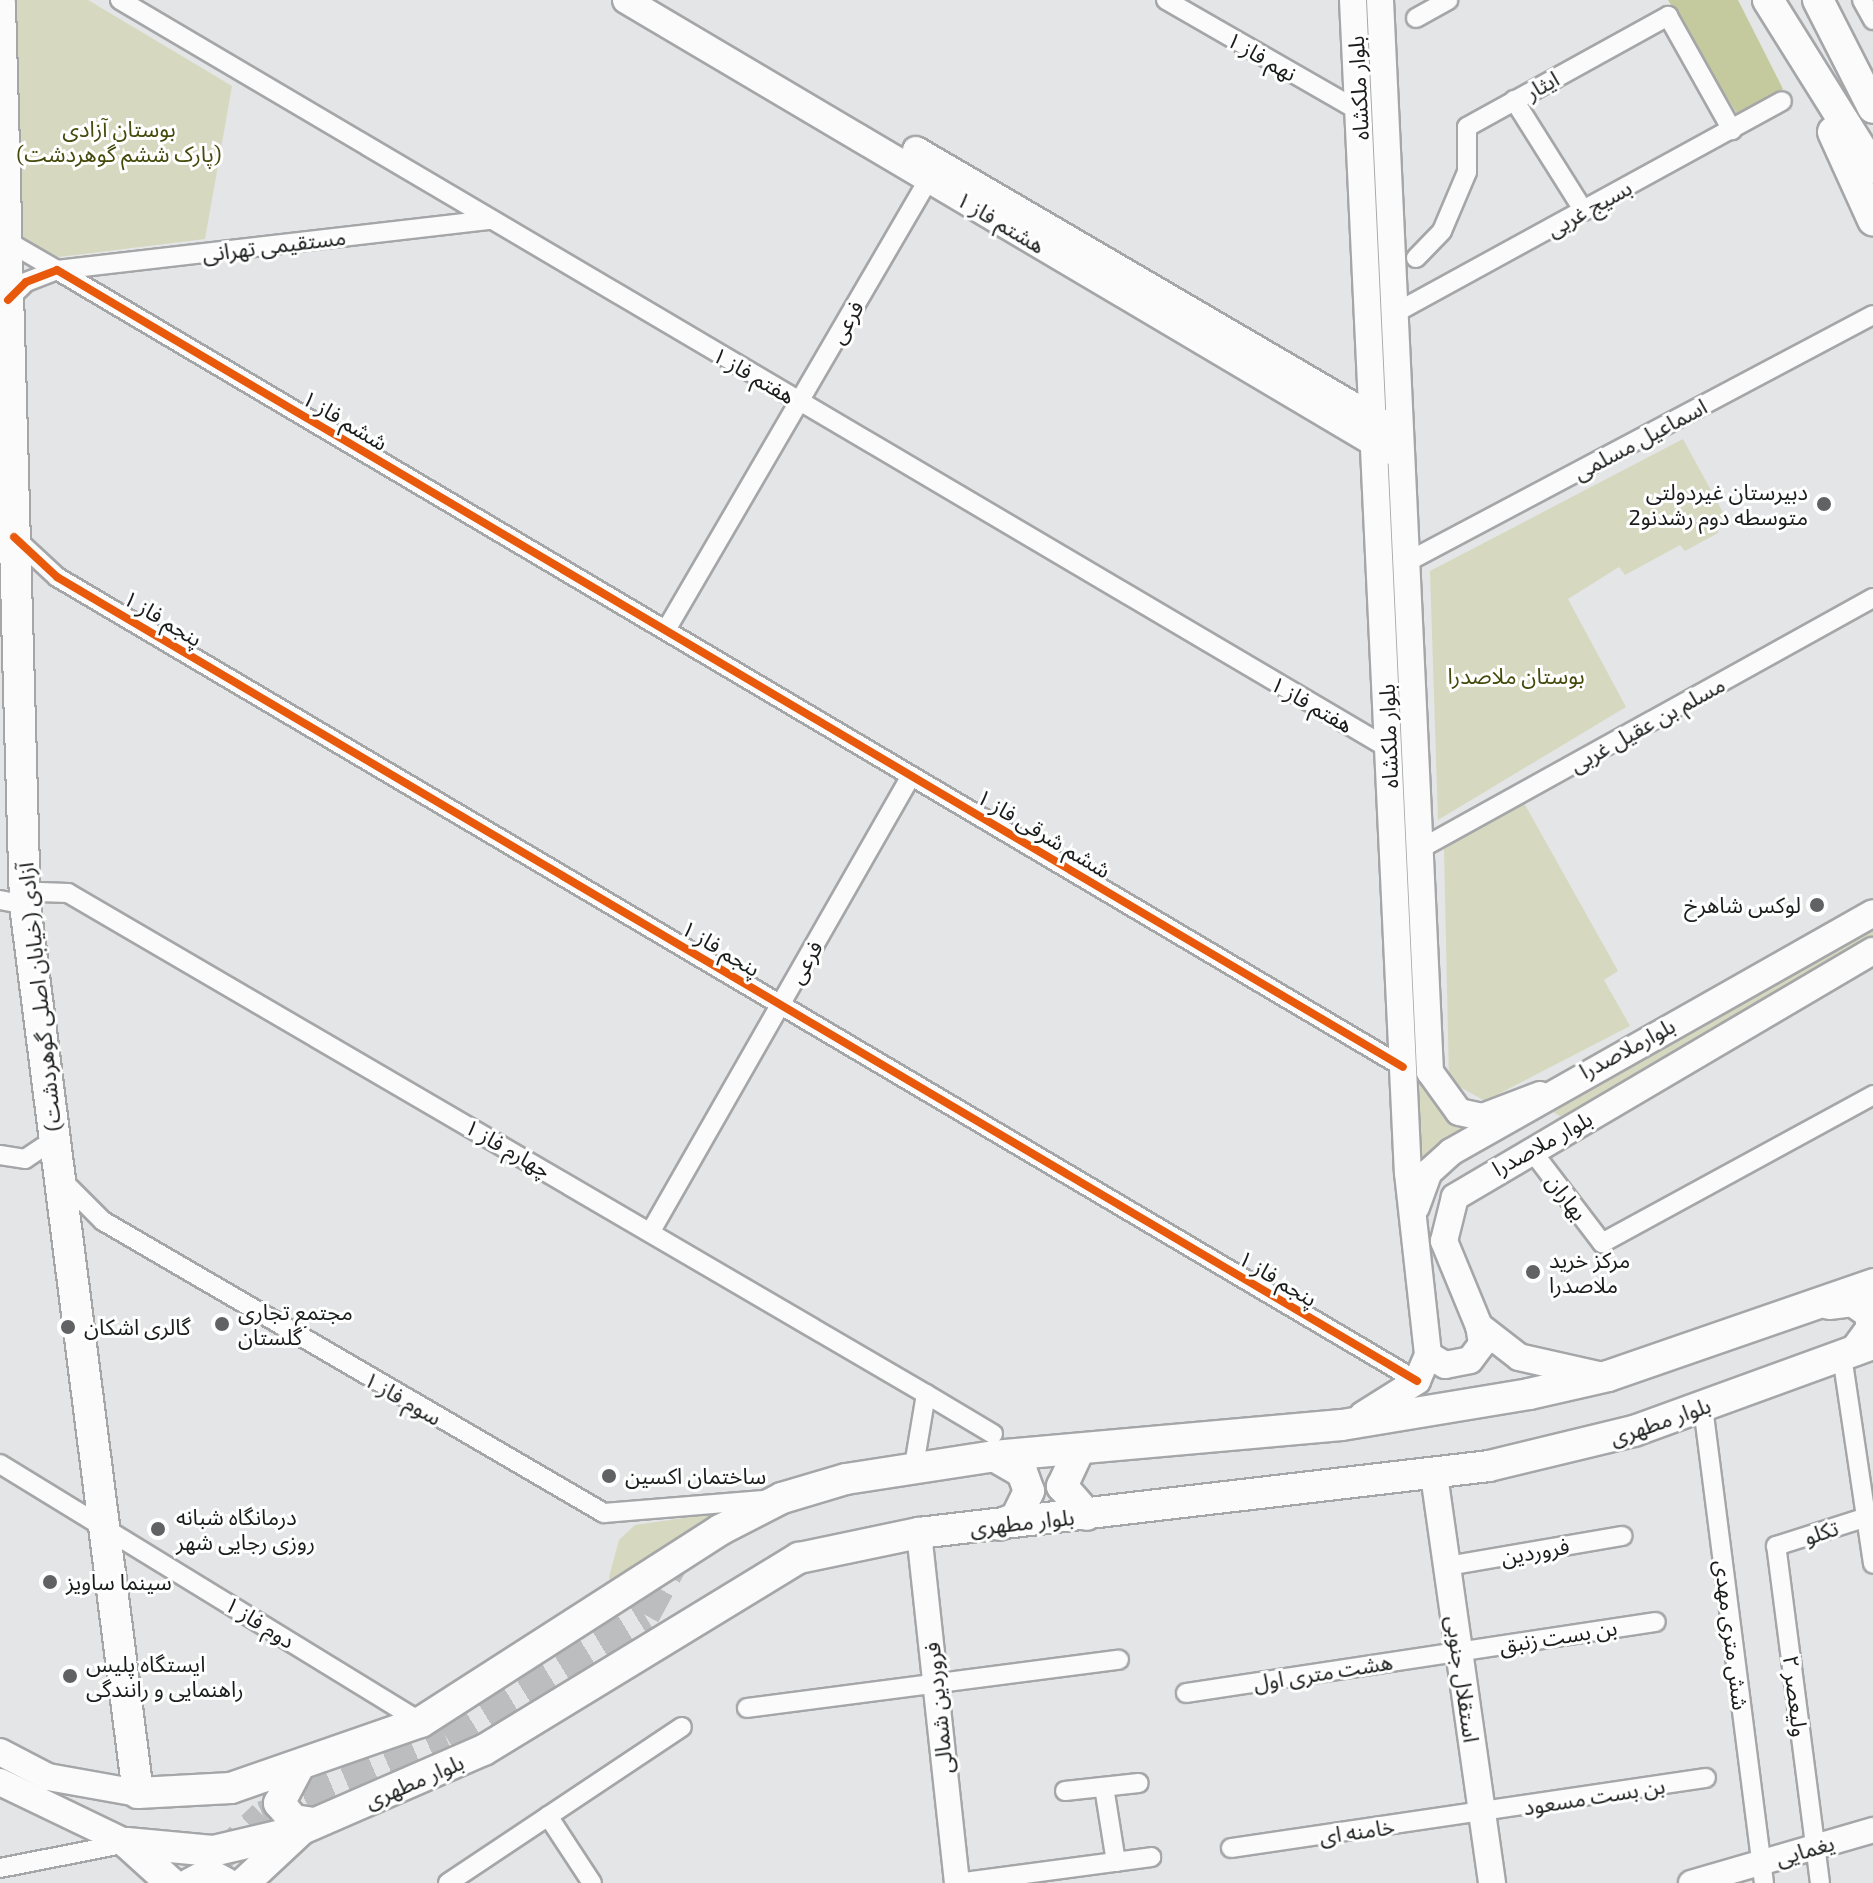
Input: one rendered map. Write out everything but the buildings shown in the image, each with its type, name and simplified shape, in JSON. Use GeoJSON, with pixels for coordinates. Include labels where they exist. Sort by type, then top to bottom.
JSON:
{"type":"FeatureCollection","features":[{"type":"Feature","properties":{"kind":"main road","name":"هشتم فاز ۱"},"geometry":{"type":"LineString","coordinates":[[626,0],[934,171]]}},
{"type":"Feature","properties":{"kind":"main road","name":"هشتم فاز ۱"},"geometry":{"type":"LineString","coordinates":[[661,0],[934,171],[1401,445]]}},
{"type":"Feature","properties":{"kind":"main road","name":"بلوار ملکشاه"},"geometry":{"type":"LineString","coordinates":[[1342,1425],[1392,1402],[1417,1381],[1428,1355],[1413,1216],[1403,1067],[1376,432],[1353,0]]}},
{"type":"Feature","properties":{"kind":"main road","name":"بلوار ملکشاه"},"geometry":{"type":"LineString","coordinates":[[1380,0],[1430,1072],[1441,1095],[1459,1112],[1483,1117],[1540,1095]]}},
{"type":"Feature","properties":{"kind":"main road"},"geometry":{"type":"LineString","coordinates":[[1768,0],[1809,74],[1871,165]]}},
{"type":"Feature","properties":{"kind":"main road"},"geometry":{"type":"LineString","coordinates":[[1818,0],[1873,108]]}},
{"type":"Feature","properties":{"kind":"main road","name":"آزادی (خیابان اصلی گوهردشت)"},"geometry":{"type":"LineString","coordinates":[[0,4],[3,239],[8,300],[6,500],[14,537],[13,902],[55,1139],[99,1522],[138,1793]]}},
{"type":"Feature","properties":{"kind":"main road"},"geometry":{"type":"LineString","coordinates":[[1840,43],[1873,78]]}},
{"type":"Feature","properties":{"kind":"main road"},"geometry":{"type":"LineString","coordinates":[[1809,74],[1873,220]]}},
{"type":"Feature","properties":{"kind":"main road","name":"بلوارملاصدرا"},"geometry":{"type":"LineString","coordinates":[[1413,1216],[1429,1172],[1540,1095],[1873,913]]}},
{"type":"Feature","properties":{"kind":"main road","name":"بلوار ملاصدرا"},"geometry":{"type":"LineString","coordinates":[[1608,1376],[1519,1357],[1479,1326],[1444,1241],[1446,1219],[1455,1197],[1480,1176],[1532,1151],[1873,951]]}},
{"type":"Feature","properties":{"kind":"main road"},"geometry":{"type":"LineString","coordinates":[[1540,1095],[1528,1119],[1539,1132],[1609,1105]]}},
{"type":"Feature","properties":{"kind":"main road"},"geometry":{"type":"LineString","coordinates":[[0,1752],[48,1777],[138,1793],[231,1788],[298,1768],[421,1722],[687,1549],[782,1498],[993,1445],[1079,1450],[1342,1425],[1608,1376],[1873,1284]]}},
{"type":"Feature","properties":{"kind":"main road"},"geometry":{"type":"LineString","coordinates":[[1811,1307],[1853,1301],[1866,1308],[1871,1329],[1857,1350]]}},
{"type":"Feature","properties":{"kind":"main road"},"geometry":{"type":"LineString","coordinates":[[1428,1355],[1445,1365],[1470,1360],[1482,1344],[1479,1326]]}},
{"type":"Feature","properties":{"kind":"main road","name":"بلوار مطهری"},"geometry":{"type":"LineString","coordinates":[[244,1883],[308,1826],[484,1750],[799,1558],[919,1533],[1434,1475],[1571,1449],[1703,1407],[1857,1350]]}},
{"type":"Feature","properties":{"kind":"main road"},"geometry":{"type":"LineString","coordinates":[[993,1445],[1022,1472],[1029,1491],[1016,1518],[997,1525]]}},
{"type":"Feature","properties":{"kind":"main road"},"geometry":{"type":"LineString","coordinates":[[1079,1450],[1062,1486],[1087,1515]]}},
{"type":"Feature","properties":{"kind":"main road","name":"استقلال جنوبی"},"geometry":{"type":"LineString","coordinates":[[1434,1475],[1492,1883]]}},
{"type":"Feature","properties":{"kind":"main road"},"geometry":{"type":"LineString","coordinates":[[298,1768],[279,1803],[294,1820],[308,1826]]}},
{"type":"Feature","properties":{"kind":"main road"},"geometry":{"type":"LineString","coordinates":[[0,1782],[127,1843],[171,1883]]}},
{"type":"Feature","properties":{"kind":"main road"},"geometry":{"type":"LineString","coordinates":[[127,1843],[213,1851],[308,1826]]}},
{"type":"Feature","properties":{"kind":"main road"},"geometry":{"type":"LineString","coordinates":[[191,1883],[209,1874],[226,1883]]}},
{"type":"Feature","properties":{"kind":"street","name":"هفتم فاز ۱"},"geometry":{"type":"LineString","coordinates":[[120,0],[1388,748]]}},
{"type":"Feature","properties":{"kind":"street","name":"نهم فاز ۱"},"geometry":{"type":"LineString","coordinates":[[1166,0],[1359,111]]}},
{"type":"Feature","properties":{"kind":"street"},"geometry":{"type":"LineString","coordinates":[[1416,18],[1448,0]]}},
{"type":"Feature","properties":{"kind":"street"},"geometry":{"type":"LineString","coordinates":[[1862,0],[1873,20]]}},
{"type":"Feature","properties":{"kind":"street","name":"ایثار"},"geometry":{"type":"LineString","coordinates":[[1416,258],[1442,231],[1467,172],[1467,127],[1668,16],[1732,130]]}},
{"type":"Feature","properties":{"kind":"street"},"geometry":{"type":"LineString","coordinates":[[1514,100],[1584,211]]}},
{"type":"Feature","properties":{"kind":"street","name":"بسیج غربی"},"geometry":{"type":"LineString","coordinates":[[1395,313],[1782,101]]}},
{"type":"Feature","properties":{"kind":"street","name":"فرعی"},"geometry":{"type":"LineString","coordinates":[[666,630],[934,171]]}},
{"type":"Feature","properties":{"kind":"street","name":"مستقیمی تهرانی"},"geometry":{"type":"LineString","coordinates":[[57,270],[490,220]]}},
{"type":"Feature","properties":{"kind":"street","name":"ششم فاز ۱"},"geometry":{"type":"LineString","coordinates":[[3,239],[666,630]]}},
{"type":"Feature","properties":{"kind":"street"},"geometry":{"type":"LineString","coordinates":[[8,300],[26,282],[57,270]]}},
{"type":"Feature","properties":{"kind":"street","name":"اسماعیل مسلمی"},"geometry":{"type":"LineString","coordinates":[[1407,562],[1873,315]]}},
{"type":"Feature","properties":{"kind":"street","name":"پنجم فاز ۱"},"geometry":{"type":"LineString","coordinates":[[14,537],[57,577],[1417,1381]]}},
{"type":"Feature","properties":{"kind":"street","name":"مسلم بن عقیل غربی"},"geometry":{"type":"LineString","coordinates":[[1420,849],[1873,598]]}},
{"type":"Feature","properties":{"kind":"street","name":"ششم شرقی فاز ۱"},"geometry":{"type":"LineString","coordinates":[[666,630],[1403,1067]]}},
{"type":"Feature","properties":{"kind":"street","name":"فرعی"},"geometry":{"type":"LineString","coordinates":[[651,1231],[911,776]]}},
{"type":"Feature","properties":{"kind":"street","name":"چهارم فاز ۱"},"geometry":{"type":"LineString","coordinates":[[13,902],[48,890],[68,893],[926,1394],[993,1445]]}},
{"type":"Feature","properties":{"kind":"street","name":"بهاران"},"geometry":{"type":"LineString","coordinates":[[1532,1151],[1602,1243],[1873,1095]]}},
{"type":"Feature","properties":{"kind":"street"},"geometry":{"type":"LineString","coordinates":[[0,1155],[25,1159],[55,1139]]}},
{"type":"Feature","properties":{"kind":"street","name":"سوم فاز ۱"},"geometry":{"type":"LineString","coordinates":[[59,1177],[103,1221],[604,1513],[782,1498]]}},
{"type":"Feature","properties":{"kind":"street"},"geometry":{"type":"LineString","coordinates":[[1857,1350],[1867,1517],[1873,1564]]}},
{"type":"Feature","properties":{"kind":"street"},"geometry":{"type":"LineString","coordinates":[[914,1466],[926,1394]]}},
{"type":"Feature","properties":{"kind":"street","name":"شش متری مهدی"},"geometry":{"type":"LineString","coordinates":[[1703,1407],[1762,1873]]}},
{"type":"Feature","properties":{"kind":"street","name":"دوم فاز ۱"},"geometry":{"type":"LineString","coordinates":[[0,1464],[421,1722]]}},
{"type":"Feature","properties":{"kind":"street","name":"تکلو"},"geometry":{"type":"LineString","coordinates":[[1776,1546],[1867,1517]]}},
{"type":"Feature","properties":{"kind":"street","name":"فروردین شمالی"},"geometry":{"type":"LineString","coordinates":[[919,1533],[957,1883]]}},
{"type":"Feature","properties":{"kind":"street","name":"فروردین"},"geometry":{"type":"LineString","coordinates":[[1447,1566],[1622,1536]]}},
{"type":"Feature","properties":{"kind":"street","name":"ولیعصر ۲"},"geometry":{"type":"LineString","coordinates":[[1776,1546],[1820,1883]]}},
{"type":"Feature","properties":{"kind":"street","name":"بن بست زنبق"},"geometry":{"type":"LineString","coordinates":[[1459,1651],[1656,1622]]}},
{"type":"Feature","properties":{"kind":"street","name":"هشت متری اول"},"geometry":{"type":"LineString","coordinates":[[1186,1693],[1459,1651]]}},
{"type":"Feature","properties":{"kind":"street"},"geometry":{"type":"LineString","coordinates":[[747,1708],[1119,1660]]}},
{"type":"Feature","properties":{"kind":"street"},"geometry":{"type":"LineString","coordinates":[[448,1883],[682,1727]]}},
{"type":"Feature","properties":{"kind":"street","name":"بن بست مسعود"},"geometry":{"type":"LineString","coordinates":[[1483,1814],[1706,1778]]}},
{"type":"Feature","properties":{"kind":"street"},"geometry":{"type":"LineString","coordinates":[[1065,1791],[1139,1783]]}},
{"type":"Feature","properties":{"kind":"street"},"geometry":{"type":"LineString","coordinates":[[1104,1787],[1116,1862]]}},
{"type":"Feature","properties":{"kind":"street","name":"خامنه ای"},"geometry":{"type":"LineString","coordinates":[[1231,1848],[1483,1814]]}},
{"type":"Feature","properties":{"kind":"street"},"geometry":{"type":"LineString","coordinates":[[548,1816],[592,1883]]}},
{"type":"Feature","properties":{"kind":"street","name":"یغمایی"},"geometry":{"type":"LineString","coordinates":[[1691,1883],[1762,1873],[1815,1847],[1873,1830]]}},
{"type":"Feature","properties":{"kind":"street"},"geometry":{"type":"LineString","coordinates":[[2,1883],[0,1871],[127,1843]]}},
{"type":"Feature","properties":{"kind":"street"},"geometry":{"type":"LineString","coordinates":[[957,1883],[1151,1857]]}},
{"type":"Feature","properties":{"kind":"green space","name":"بوستان آزادی (پارک ششم گوهردشت)"},"geometry":{"type":"Polygon","coordinates":[[[13,0],[88,0],[232,86],[205,239],[59,257],[17,236],[13,0]]]}},
{"type":"Feature","properties":{"kind":"green space"},"geometry":{"type":"Polygon","coordinates":[[[1668,0],[1738,0],[1783,89],[1737,114],[1668,0]]]}},
{"type":"Feature","properties":{"kind":"green space","name":"بوستان ملاصدرا"},"geometry":{"type":"Polygon","coordinates":[[[1683,439],[1731,527],[1719,524],[1718,533],[1685,551],[1680,545],[1625,575],[1619,567],[1568,599],[1626,707],[1438,820],[1430,571],[1683,439]]]}},
{"type":"Feature","properties":{"kind":"green space"},"geometry":{"type":"Polygon","coordinates":[[[1383,458],[1393,462],[1423,1070],[1477,1129],[1415,1185],[1383,458]]]}},
{"type":"Feature","properties":{"kind":"green space"},"geometry":{"type":"Polygon","coordinates":[[[1524,803],[1618,971],[1604,980],[1630,1026],[1485,1101],[1449,1081],[1444,849],[1524,803]]]}},
{"type":"Feature","properties":{"kind":"green space"},"geometry":{"type":"Polygon","coordinates":[[[1873,929],[1873,942],[1828,972],[1563,1118],[1553,1112],[1873,929]]]}},
{"type":"Feature","properties":{"kind":"green space"},"geometry":{"type":"Polygon","coordinates":[[[740,1510],[613,1587],[609,1577],[619,1540],[635,1525],[740,1510]]]}},
{"type":"Feature","properties":{"kind":"tunnel"},"geometry":{"type":"LineString","coordinates":[[219,1858],[263,1816],[446,1737],[645,1615],[677,1556]]}},
{"type":"Feature","properties":{"kind":"cycle path"},"geometry":{"type":"LineString","coordinates":[[8,300],[26,282],[57,270],[1403,1067]]}},
{"type":"Feature","properties":{"kind":"cycle path"},"geometry":{"type":"LineString","coordinates":[[14,537],[57,577],[1417,1381]]}},
{"type":"Feature","properties":{"kind":"place","name":"دبیرستان غیردولتی متوسطه دوم رشدنو2"},"geometry":{"type":"Point","coordinates":[1824,504]}},
{"type":"Feature","properties":{"kind":"place","name":"لوکس شاهرخ"},"geometry":{"type":"Point","coordinates":[1817,905]}},
{"type":"Feature","properties":{"kind":"place","name":"مرکز خرید ملاصدرا"},"geometry":{"type":"Point","coordinates":[1533,1272]}},
{"type":"Feature","properties":{"kind":"place","name":"مجتمع تجاری گلستان"},"geometry":{"type":"Point","coordinates":[222,1324]}},
{"type":"Feature","properties":{"kind":"place","name":"گالری اشکان"},"geometry":{"type":"Point","coordinates":[68,1327]}},
{"type":"Feature","properties":{"kind":"place","name":"ساختمان اکسین"},"geometry":{"type":"Point","coordinates":[609,1476]}},
{"type":"Feature","properties":{"kind":"place","name":"درمانگاه شبانه روزی رجایی شهر"},"geometry":{"type":"Point","coordinates":[158,1529]}},
{"type":"Feature","properties":{"kind":"place","name":"سینما ساویز"},"geometry":{"type":"Point","coordinates":[50,1582]}},
{"type":"Feature","properties":{"kind":"place","name":"ایستگاه پلیس راهنمایی و رانندگی"},"geometry":{"type":"Point","coordinates":[70,1676]}}]}
